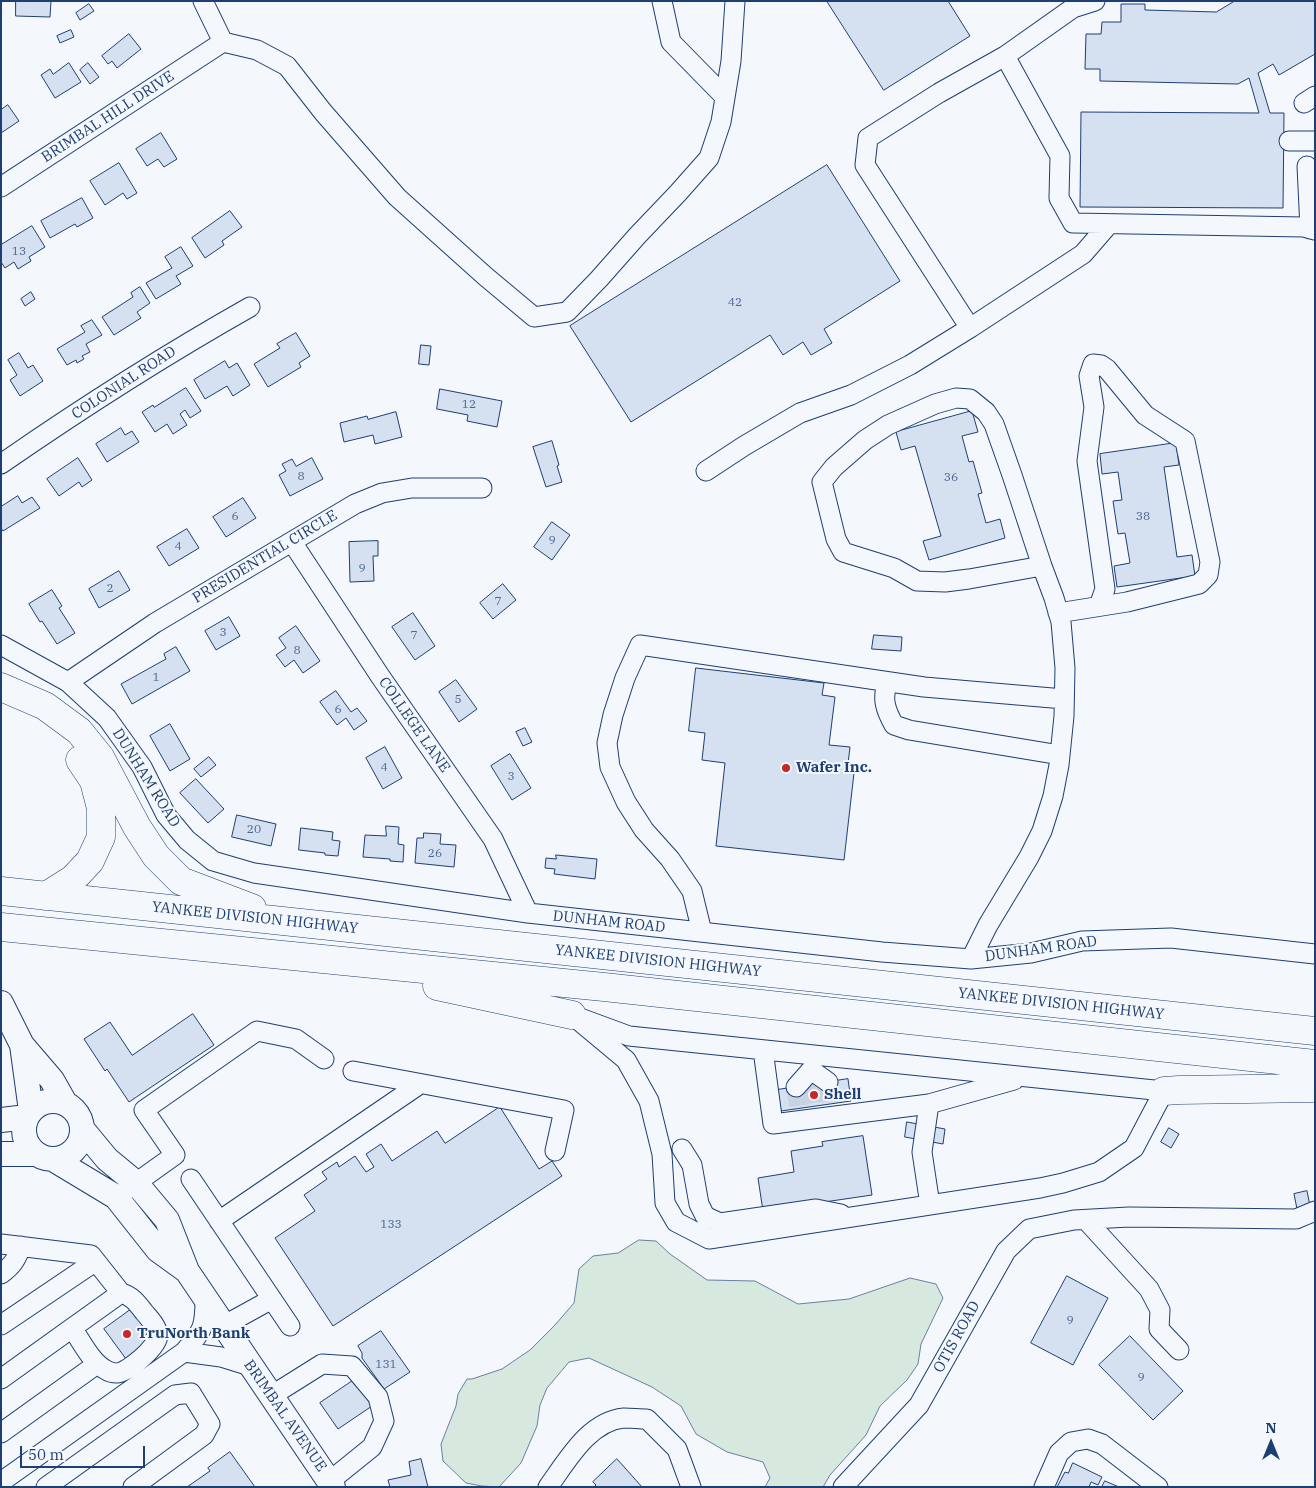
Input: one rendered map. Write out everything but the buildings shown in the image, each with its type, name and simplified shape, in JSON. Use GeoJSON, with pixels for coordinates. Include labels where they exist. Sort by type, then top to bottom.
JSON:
{"type":"FeatureCollection","features":[{"type":"Feature","properties":{"kind":"highway"},"geometry":{"type":"LineString","coordinates":[[1,687],[45,706],[79,731],[100,757],[137,827],[156,856],[180,881],[289,921]]}},
{"type":"Feature","properties":{"kind":"highway"},"geometry":{"type":"LineString","coordinates":[[1,698],[40,720],[74,752],[94,781],[101,808],[101,836],[90,861],[73,878],[46,896]]}},
{"type":"Feature","properties":{"kind":"highway","name":"YANKEE DIVISION HIGHWAY"},"geometry":{"type":"LineString","coordinates":[[1,891],[1315,1032]]}},
{"type":"Feature","properties":{"kind":"highway"},"geometry":{"type":"LineString","coordinates":[[1,927],[614,988],[1315,1064]]}},
{"type":"Feature","properties":{"kind":"highway"},"geometry":{"type":"LineString","coordinates":[[131,940],[442,987],[572,1015]]}},
{"type":"Feature","properties":{"kind":"highway"},"geometry":{"type":"LineString","coordinates":[[1164,1091],[1315,1088]]}},
{"type":"Feature","properties":{"kind":"main road"},"geometry":{"type":"LineString","coordinates":[[1,1003],[22,1045],[52,1080],[65,1103],[78,1114],[82,1121],[83,1130],[82,1139],[77,1147],[71,1154],[62,1158],[1,1154]]}},
{"type":"Feature","properties":{"kind":"main road"},"geometry":{"type":"LineString","coordinates":[[22,1045],[29,1114]]}},
{"type":"Feature","properties":{"kind":"main road"},"geometry":{"type":"LineString","coordinates":[[65,1103],[56,1100],[46,1101],[38,1105],[29,1114],[24,1127],[25,1137],[29,1146],[116,1197],[158,1250],[187,1271]]}},
{"type":"Feature","properties":{"kind":"main road"},"geometry":{"type":"LineString","coordinates":[[1,1120],[29,1114]]}},
{"type":"Feature","properties":{"kind":"main road"},"geometry":{"type":"LineString","coordinates":[[83,1130],[106,1159],[136,1183],[168,1220],[187,1271]]}},
{"type":"Feature","properties":{"kind":"main road","name":"BRIMBAL AVENUE"},"geometry":{"type":"LineString","coordinates":[[187,1271],[332,1484]]}},
{"type":"Feature","properties":{"kind":"street"},"geometry":{"type":"LineString","coordinates":[[203,1],[219,44],[257,50],[287,66],[323,112],[397,197],[484,276],[534,317],[567,312],[710,158],[721,122],[731,61],[735,1]]}},
{"type":"Feature","properties":{"kind":"street"},"geometry":{"type":"LineString","coordinates":[[662,1],[671,42],[725,97]]}},
{"type":"Feature","properties":{"kind":"street"},"geometry":{"type":"LineString","coordinates":[[970,328],[865,165],[868,138],[939,93],[1004,56],[1073,8],[1094,1]]}},
{"type":"Feature","properties":{"kind":"street","name":"BRIMBAL HILL DRIVE"},"geometry":{"type":"LineString","coordinates":[[1,187],[219,44]]}},
{"type":"Feature","properties":{"kind":"street"},"geometry":{"type":"LineString","coordinates":[[1004,56],[1060,156],[1059,198],[1073,222],[1304,227],[1312,230],[1307,166]]}},
{"type":"Feature","properties":{"kind":"street"},"geometry":{"type":"LineString","coordinates":[[1288,141],[1315,141]]}},
{"type":"Feature","properties":{"kind":"street"},"geometry":{"type":"LineString","coordinates":[[706,471],[800,413],[851,395],[910,365],[1083,254],[1109,224]]}},
{"type":"Feature","properties":{"kind":"street","name":"COLONIAL ROAD"},"geometry":{"type":"LineString","coordinates":[[1,464],[188,342],[250,307]]}},
{"type":"Feature","properties":{"kind":"street"},"geometry":{"type":"LineString","coordinates":[[1058,613],[1126,602],[1200,584],[1208,575],[1210,562],[1184,441],[1145,415],[1107,369],[1101,365],[1093,364],[1088,376],[1094,407],[1088,460],[1105,588],[1099,606]]}},
{"type":"Feature","properties":{"kind":"street"},"geometry":{"type":"LineString","coordinates":[[971,959],[988,925],[1029,857],[1042,831],[1052,796],[1060,755],[1064,699],[1065,668],[1061,622],[994,424],[986,412],[970,400],[956,398],[942,402],[888,425],[865,440],[846,456],[822,482],[836,539],[843,552],[894,568],[917,581],[946,582],[1042,566]]}},
{"type":"Feature","properties":{"kind":"street","name":"PRESIDENTIAL CIRCLE"},"geometry":{"type":"LineString","coordinates":[[68,682],[155,623],[355,504],[382,493],[412,488],[482,488]]}},
{"type":"Feature","properties":{"kind":"street","name":"COLLEGE LANE"},"geometry":{"type":"LineString","coordinates":[[292,542],[380,676],[493,839],[528,912]]}},
{"type":"Feature","properties":{"kind":"street","name":"DUNHAM ROAD"},"geometry":{"type":"LineString","coordinates":[[1,645],[68,682],[107,718],[142,767],[166,816],[187,840],[213,861],[254,873],[528,912],[882,952],[971,959],[1032,954],[1082,941],[1171,938],[1315,954]]}},
{"type":"Feature","properties":{"kind":"street"},"geometry":{"type":"LineString","coordinates":[[702,932],[692,891],[670,859],[644,830],[626,802],[610,767],[607,742],[613,715],[625,678],[640,645],[924,687],[1064,699]]}},
{"type":"Feature","properties":{"kind":"street"},"geometry":{"type":"LineString","coordinates":[[888,682],[884,703],[894,725],[909,730],[1060,755]]}},
{"type":"Feature","properties":{"kind":"street"},"geometry":{"type":"LineString","coordinates":[[572,1015],[629,1036],[763,1050],[811,1076],[1026,1077],[1164,1091],[1134,1148],[1098,1172],[1063,1184],[710,1239],[676,1222],[665,1203],[662,1154],[649,1101],[626,1060],[572,1015]]}},
{"type":"Feature","properties":{"kind":"street"},"geometry":{"type":"LineString","coordinates":[[116,1197],[175,1155],[144,1110],[257,1031],[296,1039],[324,1059]]}},
{"type":"Feature","properties":{"kind":"street"},"geometry":{"type":"LineString","coordinates":[[763,1050],[773,1124],[816,1109],[928,1110],[1026,1077]]}},
{"type":"Feature","properties":{"kind":"street"},"geometry":{"type":"LineString","coordinates":[[352,1072],[564,1110],[555,1150]]}},
{"type":"Feature","properties":{"kind":"street"},"geometry":{"type":"LineString","coordinates":[[219,1221],[420,1084]]}},
{"type":"Feature","properties":{"kind":"street"},"geometry":{"type":"LineString","coordinates":[[928,1110],[917,1124],[914,1139],[922,1152],[930,1205]]}},
{"type":"Feature","properties":{"kind":"street"},"geometry":{"type":"LineString","coordinates":[[682,1149],[692,1165],[699,1204],[705,1216],[720,1223],[816,1209],[854,1217]]}},
{"type":"Feature","properties":{"kind":"street"},"geometry":{"type":"LineString","coordinates":[[191,1179],[290,1326]]}},
{"type":"Feature","properties":{"kind":"street","name":"OTIS ROAD"},"geometry":{"type":"LineString","coordinates":[[843,1487],[918,1406],[1006,1252],[1029,1229],[1050,1224],[1086,1220],[1129,1218],[1296,1219],[1315,1212]]}},
{"type":"Feature","properties":{"kind":"street"},"geometry":{"type":"LineString","coordinates":[[1086,1220],[1149,1289],[1160,1310],[1159,1329],[1179,1350]]}},
{"type":"Feature","properties":{"kind":"street"},"geometry":{"type":"LineString","coordinates":[[1,1244],[91,1254],[121,1293],[130,1295],[155,1325],[158,1334],[157,1342],[152,1349],[124,1371],[116,1373],[107,1372],[97,1364],[72,1328]]}},
{"type":"Feature","properties":{"kind":"street"},"geometry":{"type":"LineString","coordinates":[[1,1274],[9,1269],[17,1259],[20,1246]]}},
{"type":"Feature","properties":{"kind":"street"},"geometry":{"type":"LineString","coordinates":[[1,1325],[96,1261]]}},
{"type":"Feature","properties":{"kind":"street"},"geometry":{"type":"LineString","coordinates":[[1,1379],[121,1293]]}},
{"type":"Feature","properties":{"kind":"street"},"geometry":{"type":"LineString","coordinates":[[1,1482],[184,1352],[198,1336],[205,1321],[205,1299]]}},
{"type":"Feature","properties":{"kind":"street"},"geometry":{"type":"LineString","coordinates":[[223,1326],[272,1299]]}},
{"type":"Feature","properties":{"kind":"street"},"geometry":{"type":"LineString","coordinates":[[184,1352],[221,1357],[250,1366]]}},
{"type":"Feature","properties":{"kind":"street"},"geometry":{"type":"LineString","coordinates":[[1,1433],[97,1364]]}},
{"type":"Feature","properties":{"kind":"street"},"geometry":{"type":"LineString","coordinates":[[271,1396],[322,1364],[352,1366],[378,1397],[384,1421],[372,1447],[332,1484]]}},
{"type":"Feature","properties":{"kind":"street"},"geometry":{"type":"LineString","coordinates":[[46,1487],[175,1395],[190,1393],[210,1424],[204,1435],[133,1487]]}},
{"type":"Feature","properties":{"kind":"street"},"geometry":{"type":"LineString","coordinates":[[548,1487],[595,1428],[622,1418],[647,1419],[677,1449],[691,1487]]}},
{"type":"Feature","properties":{"kind":"street"},"geometry":{"type":"LineString","coordinates":[[1044,1487],[1060,1453],[1071,1442],[1088,1439],[1102,1444],[1158,1487]]}},
{"type":"Feature","properties":{"kind":"shaded area"},"geometry":{"type":"Polygon","coordinates":[[[639,1240],[656,1241],[670,1254],[707,1280],[755,1281],[798,1304],[849,1299],[910,1278],[936,1284],[943,1298],[921,1344],[918,1364],[907,1380],[880,1406],[866,1435],[830,1475],[823,1487],[765,1487],[770,1478],[763,1462],[727,1452],[696,1434],[681,1406],[652,1387],[589,1358],[569,1362],[547,1388],[540,1405],[537,1426],[521,1463],[499,1487],[466,1483],[443,1461],[441,1444],[456,1406],[458,1394],[467,1379],[502,1369],[530,1350],[574,1303],[579,1269],[593,1256],[618,1253],[639,1240]]]}},
{"type":"Feature","properties":{"kind":"tunnel"},"geometry":{"type":"LineString","coordinates":[[828,1082],[832,1104]]}},
{"type":"Feature","properties":{"kind":"tunnel"},"geometry":{"type":"LineString","coordinates":[[813,1084],[816,1106]]}},
{"type":"Feature","properties":{"kind":"tunnel"},"geometry":{"type":"LineString","coordinates":[[796,1087],[799,1109]]}},
{"type":"Feature","properties":{"kind":"place","name":"Wafer Inc."},"geometry":{"type":"Point","coordinates":[786,768]}},
{"type":"Feature","properties":{"kind":"place","name":"Shell"},"geometry":{"type":"Point","coordinates":[814,1095]}},
{"type":"Feature","properties":{"kind":"place","name":"TruNorth Bank"},"geometry":{"type":"Point","coordinates":[127,1334]}}]}
